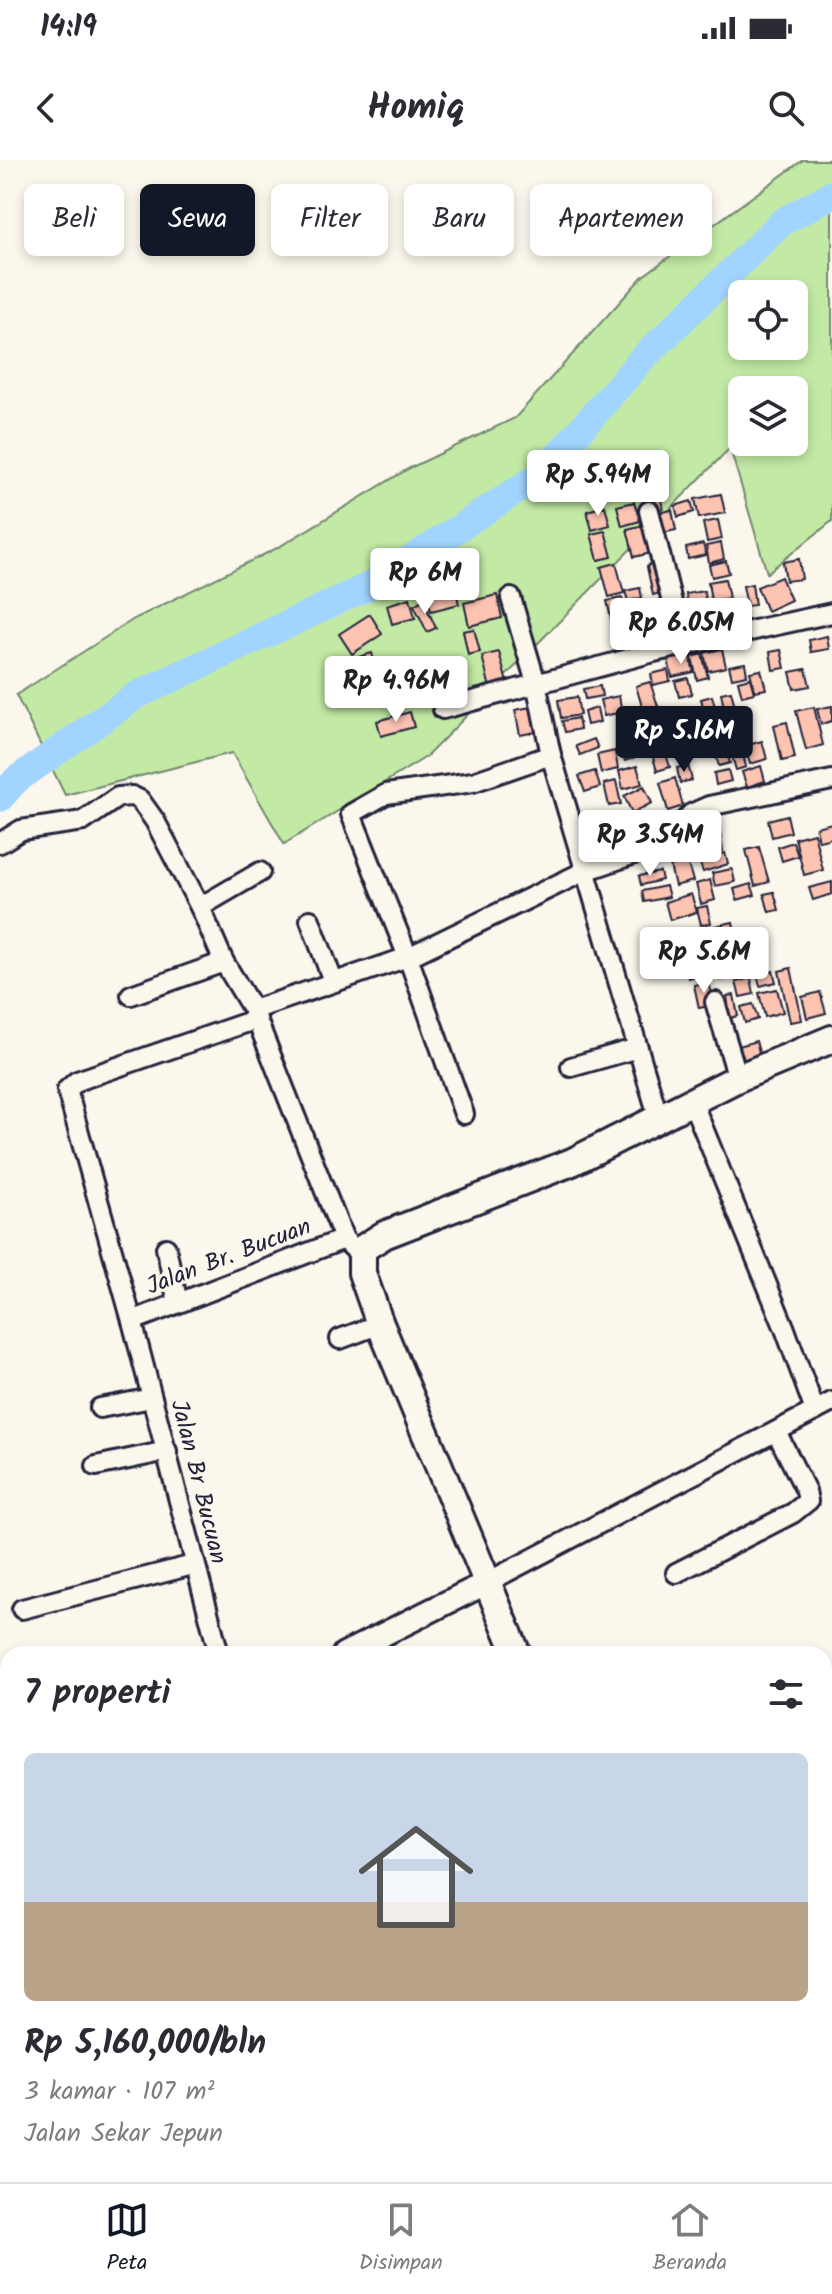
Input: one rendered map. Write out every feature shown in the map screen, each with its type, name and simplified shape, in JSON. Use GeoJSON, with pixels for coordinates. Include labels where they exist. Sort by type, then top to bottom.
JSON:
{"type":"FeatureCollection","features":[{"type":"Feature","properties":{"kind":"main road"},"geometry":{"type":"LineString","coordinates":[[514,1646],[380,1324],[352,1247],[572,1162],[738,1078],[832,1039]]}},
{"type":"Feature","properties":{"kind":"street"},"geometry":{"type":"LineString","coordinates":[[649,511],[683,646]]}},
{"type":"Feature","properties":{"kind":"street"},"geometry":{"type":"LineString","coordinates":[[511,598],[536,683],[551,755],[659,1119]]}},
{"type":"Feature","properties":{"kind":"street"},"geometry":{"type":"LineString","coordinates":[[443,709],[683,646],[832,613]]}},
{"type":"Feature","properties":{"kind":"street"},"geometry":{"type":"LineString","coordinates":[[464,1114],[408,957],[352,819],[353,811],[386,794],[473,782],[551,755]]}},
{"type":"Feature","properties":{"kind":"street"},"geometry":{"type":"LineString","coordinates":[[255,1015],[333,981],[408,957],[585,871],[661,845],[691,814],[709,806],[832,780]]}},
{"type":"Feature","properties":{"kind":"street"},"geometry":{"type":"LineString","coordinates":[[0,843],[21,830],[83,821],[118,797],[132,796],[140,800],[155,821],[200,907],[224,962],[255,1015],[352,1247]]}},
{"type":"Feature","properties":{"kind":"street"},"geometry":{"type":"LineString","coordinates":[[200,907],[260,872]]}},
{"type":"Feature","properties":{"kind":"street"},"geometry":{"type":"LineString","coordinates":[[310,920],[333,981]]}},
{"type":"Feature","properties":{"kind":"street"},"geometry":{"type":"LineString","coordinates":[[131,995],[224,962]]}},
{"type":"Feature","properties":{"kind":"street"},"geometry":{"type":"LineString","coordinates":[[715,1002],[738,1078]]}},
{"type":"Feature","properties":{"kind":"street","name":"Jalan Br Bucuan"},"geometry":{"type":"LineString","coordinates":[[217,1646],[193,1565],[167,1451],[67,1090],[77,1081],[255,1015]]}},
{"type":"Feature","properties":{"kind":"street"},"geometry":{"type":"LineString","coordinates":[[571,1067],[638,1048]]}},
{"type":"Feature","properties":{"kind":"street"},"geometry":{"type":"LineString","coordinates":[[360,1646],[824,1407],[785,1329],[692,1101]]}},
{"type":"Feature","properties":{"kind":"street","name":"Jalan Br. Bucuan"},"geometry":{"type":"LineString","coordinates":[[132,1321],[352,1247]]}},
{"type":"Feature","properties":{"kind":"street"},"geometry":{"type":"LineString","coordinates":[[166,1248],[178,1303]]}},
{"type":"Feature","properties":{"kind":"street"},"geometry":{"type":"LineString","coordinates":[[340,1339],[380,1324]]}},
{"type":"Feature","properties":{"kind":"street"},"geometry":{"type":"LineString","coordinates":[[100,1408],[152,1398]]}},
{"type":"Feature","properties":{"kind":"street"},"geometry":{"type":"LineString","coordinates":[[676,1573],[793,1513],[808,1501],[777,1433]]}},
{"type":"Feature","properties":{"kind":"street"},"geometry":{"type":"LineString","coordinates":[[96,1466],[167,1451]]}},
{"type":"Feature","properties":{"kind":"street"},"geometry":{"type":"LineString","coordinates":[[22,1609],[193,1565]]}},
{"type":"Feature","properties":{"kind":"green space"},"geometry":{"type":"Polygon","coordinates":[[[803,160],[832,160],[832,521],[767,573],[732,456],[808,456],[808,376],[728,376],[728,450],[426,757],[284,844],[232,753],[65,795],[16,695],[134,619],[277,548],[408,469],[515,418],[643,276],[671,256],[712,256],[712,226],[803,160]]]}},
{"type":"Feature","properties":{"kind":"building"},"geometry":{"type":"Polygon","coordinates":[[[659,491],[663,509],[652,512],[648,493],[659,491]]]}},
{"type":"Feature","properties":{"kind":"building"},"geometry":{"type":"Polygon","coordinates":[[[721,494],[725,513],[699,518],[695,499],[721,494]]]}},
{"type":"Feature","properties":{"kind":"building"},"geometry":{"type":"Polygon","coordinates":[[[691,501],[694,512],[678,517],[675,506],[691,501]]]}},
{"type":"Feature","properties":{"kind":"building"},"geometry":{"type":"Polygon","coordinates":[[[634,502],[640,521],[622,526],[617,506],[634,502]]]}},
{"type":"Feature","properties":{"kind":"building"},"geometry":{"type":"Polygon","coordinates":[[[605,506],[610,525],[592,530],[587,511],[605,506]]]}},
{"type":"Feature","properties":{"kind":"building"},"geometry":{"type":"Polygon","coordinates":[[[672,510],[676,530],[657,534],[653,514],[672,510]]]}},
{"type":"Feature","properties":{"kind":"building"},"geometry":{"type":"Polygon","coordinates":[[[718,520],[722,539],[707,542],[703,523],[718,520]]]}},
{"type":"Feature","properties":{"kind":"building"},"geometry":{"type":"Polygon","coordinates":[[[644,525],[651,553],[634,557],[627,529],[644,525]]]}},
{"type":"Feature","properties":{"kind":"building"},"geometry":{"type":"Polygon","coordinates":[[[605,531],[612,557],[598,560],[591,534],[605,531]]]}},
{"type":"Feature","properties":{"kind":"building"},"geometry":{"type":"Polygon","coordinates":[[[721,543],[724,559],[709,563],[706,546],[721,543]]]}},
{"type":"Feature","properties":{"kind":"building"},"geometry":{"type":"Polygon","coordinates":[[[703,544],[706,555],[688,559],[686,548],[703,544]]]}},
{"type":"Feature","properties":{"kind":"building"},"geometry":{"type":"Polygon","coordinates":[[[799,559],[802,579],[786,581],[783,562],[799,559]]]}},
{"type":"Feature","properties":{"kind":"building"},"geometry":{"type":"Polygon","coordinates":[[[660,560],[667,591],[653,595],[647,567],[652,561],[660,560]]]}},
{"type":"Feature","properties":{"kind":"building"},"geometry":{"type":"Polygon","coordinates":[[[726,561],[729,573],[712,577],[709,565],[726,561]]]}},
{"type":"Feature","properties":{"kind":"building"},"geometry":{"type":"Polygon","coordinates":[[[616,563],[624,593],[609,597],[601,567],[616,563]]]}},
{"type":"Feature","properties":{"kind":"building"},"geometry":{"type":"Polygon","coordinates":[[[452,575],[459,604],[431,611],[424,582],[452,575]]]}},
{"type":"Feature","properties":{"kind":"building"},"geometry":{"type":"Polygon","coordinates":[[[781,577],[791,600],[767,611],[757,587],[781,577]]]}},
{"type":"Feature","properties":{"kind":"building"},"geometry":{"type":"Polygon","coordinates":[[[725,579],[729,598],[711,601],[708,582],[725,579]]]}},
{"type":"Feature","properties":{"kind":"building"},"geometry":{"type":"Polygon","coordinates":[[[752,584],[755,605],[747,606],[743,586],[752,584]]]}},
{"type":"Feature","properties":{"kind":"building"},"geometry":{"type":"Polygon","coordinates":[[[640,588],[642,598],[628,601],[625,591],[640,588]]]}},
{"type":"Feature","properties":{"kind":"building"},"geometry":{"type":"Polygon","coordinates":[[[704,591],[707,609],[688,611],[686,594],[704,591]]]}},
{"type":"Feature","properties":{"kind":"building"},"geometry":{"type":"Polygon","coordinates":[[[497,595],[502,618],[469,626],[464,603],[497,595]]]}},
{"type":"Feature","properties":{"kind":"building"},"geometry":{"type":"Polygon","coordinates":[[[410,598],[415,618],[392,624],[387,605],[410,598]]]}},
{"type":"Feature","properties":{"kind":"building"},"geometry":{"type":"Polygon","coordinates":[[[622,598],[630,628],[614,632],[607,601],[622,598]]]}},
{"type":"Feature","properties":{"kind":"building"},"geometry":{"type":"Polygon","coordinates":[[[423,600],[436,628],[427,632],[414,605],[423,600]]]}},
{"type":"Feature","properties":{"kind":"building"},"geometry":{"type":"Polygon","coordinates":[[[644,606],[648,620],[635,623],[632,609],[644,606]]]}},
{"type":"Feature","properties":{"kind":"building"},"geometry":{"type":"Polygon","coordinates":[[[370,614],[382,634],[352,654],[339,634],[370,614]]]}},
{"type":"Feature","properties":{"kind":"building"},"geometry":{"type":"Polygon","coordinates":[[[474,629],[480,652],[468,655],[463,631],[474,629]]]}},
{"type":"Feature","properties":{"kind":"building"},"geometry":{"type":"Polygon","coordinates":[[[827,636],[829,649],[811,652],[809,640],[827,636]]]}},
{"type":"Feature","properties":{"kind":"building"},"geometry":{"type":"Polygon","coordinates":[[[722,649],[726,667],[708,671],[704,653],[722,649]]]}},
{"type":"Feature","properties":{"kind":"building"},"geometry":{"type":"Polygon","coordinates":[[[781,650],[785,668],[773,670],[770,652],[781,650]]]}},
{"type":"Feature","properties":{"kind":"building"},"geometry":{"type":"Polygon","coordinates":[[[499,652],[507,683],[490,688],[482,656],[499,652]]]}},
{"type":"Feature","properties":{"kind":"building"},"geometry":{"type":"Polygon","coordinates":[[[372,653],[376,668],[404,660],[410,681],[362,699],[352,659],[372,653]]]}},
{"type":"Feature","properties":{"kind":"building"},"geometry":{"type":"Polygon","coordinates":[[[689,654],[694,672],[672,677],[668,659],[689,654]]]}},
{"type":"Feature","properties":{"kind":"building"},"geometry":{"type":"Polygon","coordinates":[[[702,654],[708,677],[697,680],[692,657],[702,654]]]}},
{"type":"Feature","properties":{"kind":"building"},"geometry":{"type":"Polygon","coordinates":[[[745,663],[747,675],[732,678],[729,666],[745,663]]]}},
{"type":"Feature","properties":{"kind":"building"},"geometry":{"type":"Polygon","coordinates":[[[806,669],[810,686],[794,689],[790,672],[806,669]]]}},
{"type":"Feature","properties":{"kind":"building"},"geometry":{"type":"Polygon","coordinates":[[[668,670],[670,681],[653,685],[651,674],[668,670]]]}},
{"type":"Feature","properties":{"kind":"building"},"geometry":{"type":"Polygon","coordinates":[[[761,670],[766,689],[755,691],[750,672],[761,670]]]}},
{"type":"Feature","properties":{"kind":"building"},"geometry":{"type":"Polygon","coordinates":[[[688,678],[692,694],[679,697],[675,681],[688,678]]]}},
{"type":"Feature","properties":{"kind":"building"},"geometry":{"type":"Polygon","coordinates":[[[750,678],[754,693],[742,696],[738,681],[750,678]]]}},
{"type":"Feature","properties":{"kind":"building"},"geometry":{"type":"Polygon","coordinates":[[[650,682],[658,706],[643,710],[636,686],[650,682]]]}},
{"type":"Feature","properties":{"kind":"building"},"geometry":{"type":"Polygon","coordinates":[[[600,686],[602,696],[585,699],[583,689],[600,686]]]}},
{"type":"Feature","properties":{"kind":"building"},"geometry":{"type":"Polygon","coordinates":[[[731,691],[736,711],[725,713],[721,693],[731,691]]]}},
{"type":"Feature","properties":{"kind":"building"},"geometry":{"type":"Polygon","coordinates":[[[619,696],[622,712],[604,716],[600,700],[619,696]]]}},
{"type":"Feature","properties":{"kind":"building"},"geometry":{"type":"Polygon","coordinates":[[[712,696],[716,710],[705,713],[701,699],[712,696]]]}},
{"type":"Feature","properties":{"kind":"building"},"geometry":{"type":"Polygon","coordinates":[[[577,697],[580,715],[561,718],[558,700],[577,697]]]}},
{"type":"Feature","properties":{"kind":"building"},"geometry":{"type":"Polygon","coordinates":[[[832,706],[832,721],[821,724],[817,709],[832,706]]]}},
{"type":"Feature","properties":{"kind":"building"},"geometry":{"type":"Polygon","coordinates":[[[531,707],[536,732],[520,735],[515,710],[531,707]]]}},
{"type":"Feature","properties":{"kind":"building"},"geometry":{"type":"Polygon","coordinates":[[[814,707],[823,745],[806,750],[796,711],[814,707]]]}},
{"type":"Feature","properties":{"kind":"building"},"geometry":{"type":"Polygon","coordinates":[[[597,708],[600,722],[587,725],[584,712],[597,708]]]}},
{"type":"Feature","properties":{"kind":"building"},"geometry":{"type":"Polygon","coordinates":[[[410,712],[414,727],[381,736],[377,721],[410,712]]]}},
{"type":"Feature","properties":{"kind":"building"},"geometry":{"type":"Polygon","coordinates":[[[655,712],[660,733],[650,736],[645,714],[655,712]]]}},
{"type":"Feature","properties":{"kind":"building"},"geometry":{"type":"Polygon","coordinates":[[[578,718],[580,729],[565,732],[562,721],[578,718]]]}},
{"type":"Feature","properties":{"kind":"building"},"geometry":{"type":"Polygon","coordinates":[[[676,719],[678,729],[662,732],[660,722],[676,719]]]}},
{"type":"Feature","properties":{"kind":"building"},"geometry":{"type":"Polygon","coordinates":[[[787,722],[795,758],[782,761],[774,725],[787,722]]]}},
{"type":"Feature","properties":{"kind":"building"},"geometry":{"type":"Polygon","coordinates":[[[706,726],[708,736],[682,741],[680,731],[706,726]]]}},
{"type":"Feature","properties":{"kind":"building"},"geometry":{"type":"Polygon","coordinates":[[[745,729],[747,742],[729,745],[727,732],[745,729]]]}},
{"type":"Feature","properties":{"kind":"building"},"geometry":{"type":"Polygon","coordinates":[[[594,739],[598,748],[580,755],[576,746],[594,739]]]}},
{"type":"Feature","properties":{"kind":"building"},"geometry":{"type":"Polygon","coordinates":[[[689,741],[692,752],[674,757],[671,745],[689,741]]]}},
{"type":"Feature","properties":{"kind":"building"},"geometry":{"type":"Polygon","coordinates":[[[762,741],[767,759],[750,764],[745,746],[762,741]]]}},
{"type":"Feature","properties":{"kind":"building"},"geometry":{"type":"Polygon","coordinates":[[[724,744],[730,763],[719,766],[713,747],[724,744]]]}},
{"type":"Feature","properties":{"kind":"building"},"geometry":{"type":"Polygon","coordinates":[[[640,745],[643,754],[625,761],[621,751],[640,745]]]}},
{"type":"Feature","properties":{"kind":"building"},"geometry":{"type":"Polygon","coordinates":[[[741,746],[746,767],[736,770],[730,749],[741,746]]]}},
{"type":"Feature","properties":{"kind":"building"},"geometry":{"type":"Polygon","coordinates":[[[615,751],[618,769],[601,773],[597,755],[615,751]]]}},
{"type":"Feature","properties":{"kind":"building"},"geometry":{"type":"Polygon","coordinates":[[[665,751],[670,767],[657,771],[652,754],[665,751]]]}},
{"type":"Feature","properties":{"kind":"building"},"geometry":{"type":"Polygon","coordinates":[[[688,765],[692,780],[680,783],[677,768],[688,765]]]}},
{"type":"Feature","properties":{"kind":"building"},"geometry":{"type":"Polygon","coordinates":[[[637,766],[642,784],[623,789],[619,771],[637,766]]]}},
{"type":"Feature","properties":{"kind":"building"},"geometry":{"type":"Polygon","coordinates":[[[761,766],[765,781],[747,787],[742,772],[761,766]]]}},
{"type":"Feature","properties":{"kind":"building"},"geometry":{"type":"Polygon","coordinates":[[[728,770],[731,781],[716,785],[714,773],[728,770]]]}},
{"type":"Feature","properties":{"kind":"building"},"geometry":{"type":"Polygon","coordinates":[[[595,771],[600,787],[585,792],[579,776],[595,771]]]}},
{"type":"Feature","properties":{"kind":"building"},"geometry":{"type":"Polygon","coordinates":[[[675,778],[683,806],[668,811],[660,783],[675,778]]]}},
{"type":"Feature","properties":{"kind":"building"},"geometry":{"type":"Polygon","coordinates":[[[616,781],[621,804],[609,806],[604,784],[616,781]]]}},
{"type":"Feature","properties":{"kind":"building"},"geometry":{"type":"Polygon","coordinates":[[[644,786],[652,803],[632,813],[624,796],[644,786]]]}},
{"type":"Feature","properties":{"kind":"building"},"geometry":{"type":"Polygon","coordinates":[[[787,815],[791,832],[772,837],[768,820],[787,815]]]}},
{"type":"Feature","properties":{"kind":"building"},"geometry":{"type":"Polygon","coordinates":[[[719,823],[723,851],[711,853],[707,825],[719,823]]]}},
{"type":"Feature","properties":{"kind":"building"},"geometry":{"type":"Polygon","coordinates":[[[832,823],[832,838],[819,841],[816,827],[832,823]]]}},
{"type":"Feature","properties":{"kind":"building"},"geometry":{"type":"Polygon","coordinates":[[[814,833],[823,870],[804,875],[795,838],[814,833]]]}},
{"type":"Feature","properties":{"kind":"building"},"geometry":{"type":"Polygon","coordinates":[[[793,842],[798,856],[782,861],[778,847],[793,842]]]}},
{"type":"Feature","properties":{"kind":"building"},"geometry":{"type":"Polygon","coordinates":[[[759,847],[769,882],[755,886],[746,850],[759,847]]]}},
{"type":"Feature","properties":{"kind":"building"},"geometry":{"type":"Polygon","coordinates":[[[725,853],[728,864],[703,872],[699,861],[725,853]]]}},
{"type":"Feature","properties":{"kind":"building"},"geometry":{"type":"Polygon","coordinates":[[[687,861],[693,881],[675,886],[670,866],[687,861]]]}},
{"type":"Feature","properties":{"kind":"building"},"geometry":{"type":"Polygon","coordinates":[[[732,869],[735,882],[715,886],[712,873],[732,869]]]}},
{"type":"Feature","properties":{"kind":"building"},"geometry":{"type":"Polygon","coordinates":[[[660,872],[662,880],[641,885],[639,876],[660,872]]]}},
{"type":"Feature","properties":{"kind":"building"},"geometry":{"type":"Polygon","coordinates":[[[710,880],[715,900],[701,904],[696,884],[710,880]]]}},
{"type":"Feature","properties":{"kind":"building"},"geometry":{"type":"Polygon","coordinates":[[[832,882],[832,894],[813,900],[809,888],[832,882]]]}},
{"type":"Feature","properties":{"kind":"building"},"geometry":{"type":"Polygon","coordinates":[[[751,884],[755,895],[737,900],[734,889],[751,884]]]}},
{"type":"Feature","properties":{"kind":"building"},"geometry":{"type":"Polygon","coordinates":[[[666,886],[669,897],[644,902],[642,891],[666,886]]]}},
{"type":"Feature","properties":{"kind":"building"},"geometry":{"type":"Polygon","coordinates":[[[774,892],[779,910],[769,912],[764,894],[774,892]]]}},
{"type":"Feature","properties":{"kind":"building"},"geometry":{"type":"Polygon","coordinates":[[[691,894],[697,912],[670,920],[665,902],[691,894]]]}},
{"type":"Feature","properties":{"kind":"building"},"geometry":{"type":"Polygon","coordinates":[[[707,906],[711,923],[701,925],[697,908],[707,906]]]}},
{"type":"Feature","properties":{"kind":"building"},"geometry":{"type":"Polygon","coordinates":[[[733,922],[735,932],[714,937],[711,927],[733,922]]]}},
{"type":"Feature","properties":{"kind":"building"},"geometry":{"type":"Polygon","coordinates":[[[731,952],[736,977],[720,980],[714,956],[731,952]]]}},
{"type":"Feature","properties":{"kind":"building"},"geometry":{"type":"Polygon","coordinates":[[[704,961],[706,974],[688,978],[685,965],[704,961]]]}},
{"type":"Feature","properties":{"kind":"building"},"geometry":{"type":"Polygon","coordinates":[[[791,968],[802,1020],[790,1022],[779,971],[791,968]]]}},
{"type":"Feature","properties":{"kind":"building"},"geometry":{"type":"Polygon","coordinates":[[[773,971],[776,982],[760,986],[757,975],[773,971]]]}},
{"type":"Feature","properties":{"kind":"building"},"geometry":{"type":"Polygon","coordinates":[[[751,978],[754,994],[740,997],[736,982],[751,978]]]}},
{"type":"Feature","properties":{"kind":"building"},"geometry":{"type":"Polygon","coordinates":[[[709,982],[714,1005],[699,1008],[694,985],[709,982]]]}},
{"type":"Feature","properties":{"kind":"building"},"geometry":{"type":"Polygon","coordinates":[[[777,989],[783,1012],[765,1017],[759,993],[777,989]]]}},
{"type":"Feature","properties":{"kind":"building"},"geometry":{"type":"Polygon","coordinates":[[[820,992],[826,1013],[807,1018],[802,997],[820,992]]]}},
{"type":"Feature","properties":{"kind":"building"},"geometry":{"type":"Polygon","coordinates":[[[734,995],[738,1016],[730,1018],[727,996],[734,995]]]}},
{"type":"Feature","properties":{"kind":"building"},"geometry":{"type":"Polygon","coordinates":[[[753,1004],[758,1019],[745,1023],[741,1007],[753,1004]]]}},
{"type":"Feature","properties":{"kind":"building"},"geometry":{"type":"Polygon","coordinates":[[[756,1041],[762,1063],[745,1068],[739,1046],[756,1041]]]}},
{"type":"Feature","properties":{"kind":"waterway"},"geometry":{"type":"LineString","coordinates":[[0,798],[16,780],[137,695],[371,585],[542,474],[642,359],[782,222],[832,194]]}}]}
